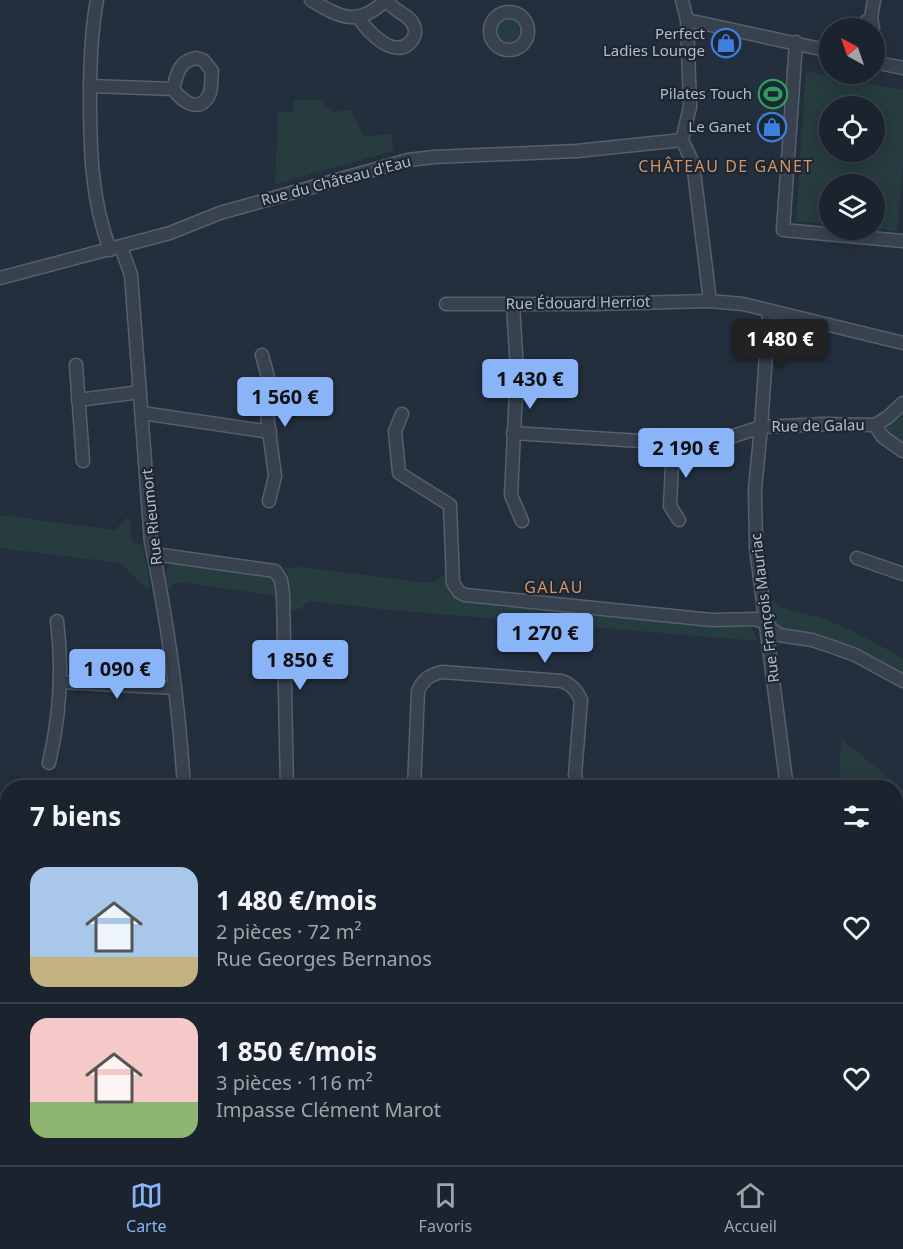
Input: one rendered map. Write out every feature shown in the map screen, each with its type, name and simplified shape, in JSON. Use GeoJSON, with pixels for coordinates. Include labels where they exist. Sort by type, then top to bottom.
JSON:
{"type":"FeatureCollection","features":[{"type":"Feature","properties":{"kind":"street","name":"Rue Rieumort"},"geometry":{"type":"LineString","coordinates":[[97,0],[90,86],[94,195],[116,248],[131,275],[154,554],[180,720],[184,780]]}},
{"type":"Feature","properties":{"kind":"street"},"geometry":{"type":"LineString","coordinates":[[311,0],[332,12],[350,18],[359,18],[377,9],[387,0],[393,8],[411,20],[414,25],[414,36],[407,45],[397,48],[373,36],[359,18]]}},
{"type":"Feature","properties":{"kind":"street"},"geometry":{"type":"LineString","coordinates":[[515,13],[521,0]]}},
{"type":"Feature","properties":{"kind":"street"},"geometry":{"type":"LineString","coordinates":[[682,0],[687,21],[690,107],[682,140],[693,164],[710,301]]}},
{"type":"Feature","properties":{"kind":"street"},"geometry":{"type":"LineString","coordinates":[[872,18],[874,0]]}},
{"type":"Feature","properties":{"kind":"street"},"geometry":{"type":"LineString","coordinates":[[687,21],[819,48]]}},
{"type":"Feature","properties":{"kind":"street"},"geometry":{"type":"LineString","coordinates":[[796,42],[783,230],[903,241]]}},
{"type":"Feature","properties":{"kind":"street"},"geometry":{"type":"LineString","coordinates":[[885,64],[903,68]]}},
{"type":"Feature","properties":{"kind":"street"},"geometry":{"type":"LineString","coordinates":[[90,86],[173,90]]}},
{"type":"Feature","properties":{"kind":"street","name":"Rue du Château d'Eau"},"geometry":{"type":"LineString","coordinates":[[0,278],[170,233],[220,213],[408,160],[434,156],[577,151],[682,140]]}},
{"type":"Feature","properties":{"kind":"street","name":"Rue Édouard Herriot"},"geometry":{"type":"LineString","coordinates":[[446,304],[710,301],[743,304],[903,343]]}},
{"type":"Feature","properties":{"kind":"street"},"geometry":{"type":"LineString","coordinates":[[513,304],[517,371],[511,495],[522,521]]}},
{"type":"Feature","properties":{"kind":"street","name":"Rue François Mauriac"},"geometry":{"type":"LineString","coordinates":[[769,311],[762,427],[755,489],[756,536],[786,780]]}},
{"type":"Feature","properties":{"kind":"street"},"geometry":{"type":"LineString","coordinates":[[262,355],[268,377],[266,408],[275,476],[268,501]]}},
{"type":"Feature","properties":{"kind":"street"},"geometry":{"type":"LineString","coordinates":[[76,365],[83,461]]}},
{"type":"Feature","properties":{"kind":"street"},"geometry":{"type":"LineString","coordinates":[[78,400],[140,392]]}},
{"type":"Feature","properties":{"kind":"street","name":"Rue de Galau"},"geometry":{"type":"LineString","coordinates":[[513,433],[673,443],[712,442],[762,427],[824,424],[875,425],[903,403]]}},
{"type":"Feature","properties":{"kind":"street"},"geometry":{"type":"LineString","coordinates":[[142,413],[270,432]]}},
{"type":"Feature","properties":{"kind":"street"},"geometry":{"type":"LineString","coordinates":[[402,414],[396,431],[399,473],[450,505],[453,583],[459,592],[465,595],[712,620],[756,619],[766,624],[778,635],[812,640],[855,655],[903,681]]}},
{"type":"Feature","properties":{"kind":"street","name":"Rue de Galau"},"geometry":{"type":"LineString","coordinates":[[875,425],[883,437],[903,451]]}},
{"type":"Feature","properties":{"kind":"street"},"geometry":{"type":"LineString","coordinates":[[673,443],[670,506],[679,520]]}},
{"type":"Feature","properties":{"kind":"street"},"geometry":{"type":"LineString","coordinates":[[154,554],[275,571],[279,574],[283,594],[287,780]]}},
{"type":"Feature","properties":{"kind":"street"},"geometry":{"type":"LineString","coordinates":[[857,558],[903,574]]}},
{"type":"Feature","properties":{"kind":"street"},"geometry":{"type":"LineString","coordinates":[[49,763],[55,736],[61,682],[57,621]]}},
{"type":"Feature","properties":{"kind":"street"},"geometry":{"type":"LineString","coordinates":[[414,780],[418,691],[431,675],[442,672],[562,681],[570,684],[577,691],[581,700],[576,780]]}},
{"type":"Feature","properties":{"kind":"street"},"geometry":{"type":"LineString","coordinates":[[61,682],[175,688]]}},
{"type":"Feature","properties":{"kind":"green space"},"geometry":{"type":"Polygon","coordinates":[[[509,16],[520,20],[524,31],[520,42],[509,46],[498,42],[494,31],[498,20],[509,16]]]}},
{"type":"Feature","properties":{"kind":"green space"},"geometry":{"type":"Polygon","coordinates":[[[806,71],[819,74],[819,84],[872,84],[903,90],[903,164],[897,231],[885,230],[885,174],[819,174],[819,223],[796,221],[806,71]]]}},
{"type":"Feature","properties":{"kind":"green space"},"geometry":{"type":"Polygon","coordinates":[[[294,100],[321,100],[333,112],[351,110],[363,136],[392,134],[393,151],[275,184],[278,112],[293,112],[294,100]]]}},
{"type":"Feature","properties":{"kind":"green space"},"geometry":{"type":"Polygon","coordinates":[[[903,413],[903,444],[887,433],[886,428],[903,413]]]}},
{"type":"Feature","properties":{"kind":"green space"},"geometry":{"type":"Polygon","coordinates":[[[0,515],[115,530],[129,516],[132,542],[143,545],[150,586],[147,589],[121,563],[0,548],[0,515]]]}},
{"type":"Feature","properties":{"kind":"green space"},"geometry":{"type":"Polygon","coordinates":[[[174,563],[269,577],[275,579],[277,596],[179,582],[168,591],[166,572],[174,563]]]}},
{"type":"Feature","properties":{"kind":"green space"},"geometry":{"type":"Polygon","coordinates":[[[300,567],[427,583],[435,582],[446,573],[447,588],[451,596],[460,599],[713,624],[746,625],[751,626],[758,641],[309,601],[300,609],[290,610],[289,575],[283,568],[300,567]]]}},
{"type":"Feature","properties":{"kind":"green space"},"geometry":{"type":"Polygon","coordinates":[[[773,600],[791,611],[818,617],[844,627],[894,653],[903,659],[903,677],[780,627],[770,615],[773,600]]]}},
{"type":"Feature","properties":{"kind":"green space"},"geometry":{"type":"Polygon","coordinates":[[[841,739],[892,780],[839,780],[841,739]]]}},
{"type":"Feature","properties":{"kind":"place","name":"Perfect Ladies Lounge"},"geometry":{"type":"Point","coordinates":[726,43]}},
{"type":"Feature","properties":{"kind":"place","name":"Pilates Touch"},"geometry":{"type":"Point","coordinates":[773,94]}},
{"type":"Feature","properties":{"kind":"place","name":"Le Ganet"},"geometry":{"type":"Point","coordinates":[772,127]}},
{"type":"Feature","properties":{"kind":"district","name":"CHÂTEAU DE GANET"},"geometry":{"type":"Point","coordinates":[726,166]}},
{"type":"Feature","properties":{"kind":"district","name":"GALAU"},"geometry":{"type":"Point","coordinates":[554,587]}}]}
